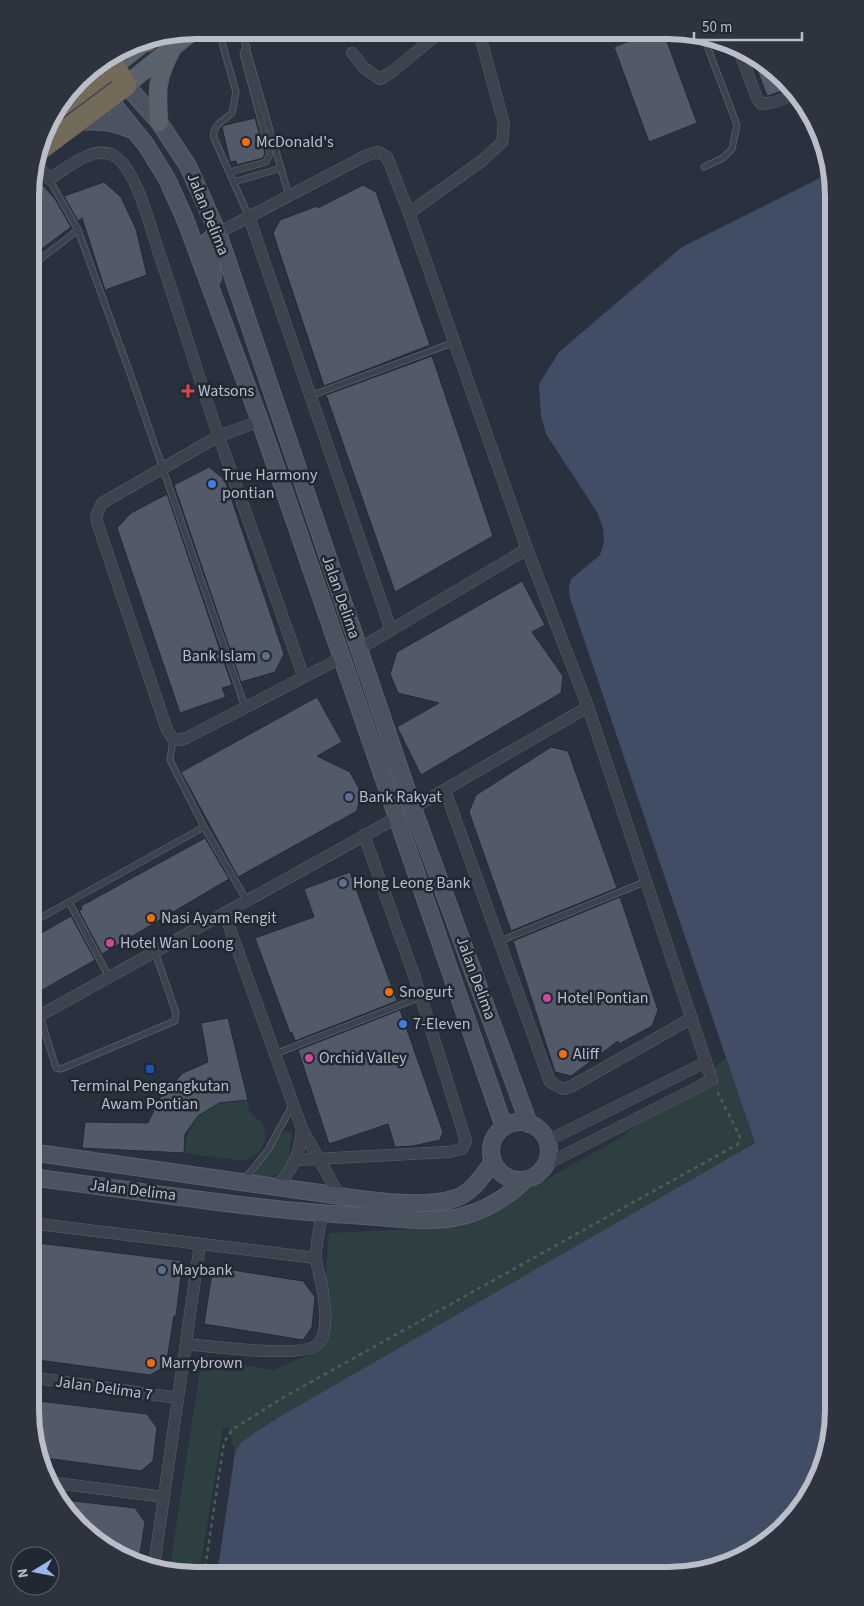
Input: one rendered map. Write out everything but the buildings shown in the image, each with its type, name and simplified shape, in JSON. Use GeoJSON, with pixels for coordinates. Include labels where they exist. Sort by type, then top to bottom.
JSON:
{"type":"FeatureCollection","features":[{"type":"Feature","properties":{"kind":"highway"},"geometry":{"type":"LineString","coordinates":[[48,143],[126,85],[112,63]]}},
{"type":"Feature","properties":{"kind":"highway"},"geometry":{"type":"LineString","coordinates":[[94,76],[109,99]]}},
{"type":"Feature","properties":{"kind":"main road"},"geometry":{"type":"LineString","coordinates":[[126,85],[181,40]]}},
{"type":"Feature","properties":{"kind":"main road"},"geometry":{"type":"LineString","coordinates":[[159,122],[158,85],[160,73],[173,46]]}},
{"type":"Feature","properties":{"kind":"street"},"geometry":{"type":"LineString","coordinates":[[352,52],[364,68],[380,79],[392,72],[432,39]]}},
{"type":"Feature","properties":{"kind":"street"},"geometry":{"type":"LineString","coordinates":[[409,213],[483,160],[502,142],[505,132],[504,124],[480,39]]}},
{"type":"Feature","properties":{"kind":"street"},"geometry":{"type":"LineString","coordinates":[[742,57],[761,104],[770,104],[789,96]]}},
{"type":"Feature","properties":{"kind":"street","name":"Jalan Delima"},"geometry":{"type":"LineString","coordinates":[[126,85],[159,122],[188,166],[218,233],[413,808],[529,1124]]}},
{"type":"Feature","properties":{"kind":"street","name":"Jalan Delima"},"geometry":{"type":"LineString","coordinates":[[109,99],[167,179],[185,220],[219,316],[260,421],[504,1127]]}},
{"type":"Feature","properties":{"kind":"street"},"geometry":{"type":"LineString","coordinates":[[78,122],[110,121],[134,131]]}},
{"type":"Feature","properties":{"kind":"street"},"geometry":{"type":"LineString","coordinates":[[41,170],[49,179],[86,157],[102,152],[114,156],[126,169],[138,193],[219,436],[303,676]]}},
{"type":"Feature","properties":{"kind":"street"},"geometry":{"type":"LineString","coordinates":[[219,316],[209,240],[218,233],[367,155],[378,152],[387,156],[392,165],[528,549],[588,707],[712,1080],[545,1165]]}},
{"type":"Feature","properties":{"kind":"street"},"geometry":{"type":"LineString","coordinates":[[249,217],[391,630]]}},
{"type":"Feature","properties":{"kind":"street"},"geometry":{"type":"LineString","coordinates":[[260,421],[219,436],[162,467],[102,503],[96,516],[167,730],[173,739],[180,740],[186,738],[343,657]]}},
{"type":"Feature","properties":{"kind":"street"},"geometry":{"type":"LineString","coordinates":[[358,649],[528,549]]}},
{"type":"Feature","properties":{"kind":"street"},"geometry":{"type":"LineString","coordinates":[[413,808],[588,707]]}},
{"type":"Feature","properties":{"kind":"street"},"geometry":{"type":"LineString","coordinates":[[445,790],[500,941],[544,1070],[550,1082],[556,1087],[563,1089],[572,1086],[692,1018]]}},
{"type":"Feature","properties":{"kind":"street"},"geometry":{"type":"LineString","coordinates":[[39,1016],[398,817]]}},
{"type":"Feature","properties":{"kind":"street"},"geometry":{"type":"LineString","coordinates":[[296,1160],[320,1161],[448,1152],[462,1149],[465,1146],[465,1131],[421,997],[364,835]]}},
{"type":"Feature","properties":{"kind":"street"},"geometry":{"type":"LineString","coordinates":[[225,914],[302,1129],[339,1196]]}},
{"type":"Feature","properties":{"kind":"street"},"geometry":{"type":"LineString","coordinates":[[547,1141],[706,1062]]}},
{"type":"Feature","properties":{"kind":"street"},"geometry":{"type":"LineString","coordinates":[[516,1122],[529,1124],[540,1130],[547,1141],[549,1153],[545,1165],[537,1175],[524,1180],[512,1179],[500,1173],[493,1162],[491,1149],[495,1136],[504,1127],[516,1122]]}},
{"type":"Feature","properties":{"kind":"street"},"geometry":{"type":"LineString","coordinates":[[275,1187],[285,1178],[296,1160],[302,1129]]}},
{"type":"Feature","properties":{"kind":"street","name":"Jalan Delima"},"geometry":{"type":"LineString","coordinates":[[39,1154],[339,1196],[411,1203],[454,1199],[464,1195],[476,1185],[493,1162]]}},
{"type":"Feature","properties":{"kind":"street","name":"Jalan Delima"},"geometry":{"type":"LineString","coordinates":[[39,1178],[322,1214],[432,1220],[451,1218],[484,1208],[502,1199],[524,1180]]}},
{"type":"Feature","properties":{"kind":"street"},"geometry":{"type":"LineString","coordinates":[[186,1344],[282,1352],[308,1350],[319,1343],[324,1328],[323,1292],[316,1258],[322,1214]]}},
{"type":"Feature","properties":{"kind":"street"},"geometry":{"type":"LineString","coordinates":[[39,1224],[316,1258]]}},
{"type":"Feature","properties":{"kind":"street"},"geometry":{"type":"LineString","coordinates":[[155,1562],[200,1244]]}},
{"type":"Feature","properties":{"kind":"street","name":"Jalan Delima 7"},"geometry":{"type":"LineString","coordinates":[[39,1378],[178,1398]]}},
{"type":"Feature","properties":{"kind":"street"},"geometry":{"type":"LineString","coordinates":[[57,1483],[164,1497]]}},
{"type":"Feature","properties":{"kind":"lane"},"geometry":{"type":"LineString","coordinates":[[221,39],[236,92],[232,113],[216,125],[213,131],[214,138],[249,217]]}},
{"type":"Feature","properties":{"kind":"lane"},"geometry":{"type":"LineString","coordinates":[[245,39],[289,196]]}},
{"type":"Feature","properties":{"kind":"lane"},"geometry":{"type":"LineString","coordinates":[[704,167],[724,158],[732,150],[737,126],[706,44]]}},
{"type":"Feature","properties":{"kind":"lane"},"geometry":{"type":"LineString","coordinates":[[230,172],[266,162],[270,154],[243,53],[248,47]]}},
{"type":"Feature","properties":{"kind":"lane"},"geometry":{"type":"LineString","coordinates":[[234,182],[282,168]]}},
{"type":"Feature","properties":{"kind":"lane"},"geometry":{"type":"LineString","coordinates":[[49,179],[78,230],[245,707]]}},
{"type":"Feature","properties":{"kind":"lane"},"geometry":{"type":"LineString","coordinates":[[39,260],[78,230]]}},
{"type":"Feature","properties":{"kind":"lane"},"geometry":{"type":"LineString","coordinates":[[310,396],[455,342]]}},
{"type":"Feature","properties":{"kind":"lane"},"geometry":{"type":"LineString","coordinates":[[173,739],[170,760],[204,827],[247,901]]}},
{"type":"Feature","properties":{"kind":"lane"},"geometry":{"type":"LineString","coordinates":[[39,918],[204,827]]}},
{"type":"Feature","properties":{"kind":"lane"},"geometry":{"type":"LineString","coordinates":[[500,941],[647,881]]}},
{"type":"Feature","properties":{"kind":"lane"},"geometry":{"type":"LineString","coordinates":[[69,902],[109,977]]}},
{"type":"Feature","properties":{"kind":"lane"},"geometry":{"type":"LineString","coordinates":[[39,1028],[56,1068],[62,1069],[175,1021],[176,1013],[155,952]]}},
{"type":"Feature","properties":{"kind":"lane"},"geometry":{"type":"LineString","coordinates":[[275,1054],[421,997]]}},
{"type":"Feature","properties":{"kind":"lane"},"geometry":{"type":"LineString","coordinates":[[243,1182],[268,1150],[293,1104]]}},
{"type":"Feature","properties":{"kind":"path"},"geometry":{"type":"LineString","coordinates":[[205,1567],[224,1442],[233,1429],[284,1397],[738,1144],[740,1138],[712,1080]]}},
{"type":"Feature","properties":{"kind":"shaded area"},"geometry":{"type":"Polygon","coordinates":[[[726,1058],[755,1143],[279,1417],[261,1428],[239,1446],[235,1452],[228,1426],[223,1428],[200,1567],[170,1565],[202,1357],[273,1370],[320,1350],[329,1233],[462,1227],[618,1139],[726,1058]]]}},
{"type":"Feature","properties":{"kind":"shaded area"},"geometry":{"type":"Polygon","coordinates":[[[247,1096],[249,1111],[261,1122],[265,1131],[265,1140],[259,1153],[245,1161],[184,1153],[186,1138],[196,1117],[211,1106],[247,1096]]]}},
{"type":"Feature","properties":{"kind":"shaded area"},"geometry":{"type":"Polygon","coordinates":[[[284,1131],[290,1132],[292,1136],[288,1165],[276,1175],[262,1177],[251,1175],[284,1131]]]}},
{"type":"Feature","properties":{"kind":"water"},"geometry":{"type":"Polygon","coordinates":[[[824,176],[825,1420],[820,1451],[804,1489],[793,1506],[779,1521],[764,1535],[738,1551],[719,1559],[699,1564],[668,1567],[218,1567],[235,1452],[241,1443],[279,1417],[755,1143],[570,598],[569,587],[571,579],[600,555],[604,542],[603,528],[597,512],[546,434],[541,416],[539,384],[559,352],[682,247],[824,176]]]}},
{"type":"Feature","properties":{"kind":"place","name":"McDonald's"},"geometry":{"type":"Point","coordinates":[246,142]}},
{"type":"Feature","properties":{"kind":"place","name":"Watsons"},"geometry":{"type":"Point","coordinates":[188,391]}},
{"type":"Feature","properties":{"kind":"place","name":"True Harmony pontian"},"geometry":{"type":"Point","coordinates":[212,484]}},
{"type":"Feature","properties":{"kind":"place","name":"Bank Islam"},"geometry":{"type":"Point","coordinates":[266,656]}},
{"type":"Feature","properties":{"kind":"place","name":"Bank Rakyat"},"geometry":{"type":"Point","coordinates":[349,797]}},
{"type":"Feature","properties":{"kind":"place","name":"Hong Leong Bank"},"geometry":{"type":"Point","coordinates":[343,883]}},
{"type":"Feature","properties":{"kind":"place","name":"Nasi Ayam Rengit"},"geometry":{"type":"Point","coordinates":[151,918]}},
{"type":"Feature","properties":{"kind":"place","name":"Hotel Wan Loong"},"geometry":{"type":"Point","coordinates":[110,943]}},
{"type":"Feature","properties":{"kind":"place","name":"Snogurt"},"geometry":{"type":"Point","coordinates":[389,992]}},
{"type":"Feature","properties":{"kind":"place","name":"Hotel Pontian"},"geometry":{"type":"Point","coordinates":[547,998]}},
{"type":"Feature","properties":{"kind":"place","name":"7-Eleven"},"geometry":{"type":"Point","coordinates":[403,1024]}},
{"type":"Feature","properties":{"kind":"place","name":"Aliff"},"geometry":{"type":"Point","coordinates":[563,1054]}},
{"type":"Feature","properties":{"kind":"place","name":"Orchid Valley"},"geometry":{"type":"Point","coordinates":[309,1058]}},
{"type":"Feature","properties":{"kind":"place","name":"Terminal Pengangkutan Awam Pontian"},"geometry":{"type":"Point","coordinates":[150,1069]}},
{"type":"Feature","properties":{"kind":"place","name":"Maybank"},"geometry":{"type":"Point","coordinates":[162,1270]}},
{"type":"Feature","properties":{"kind":"place","name":"Marrybrown"},"geometry":{"type":"Point","coordinates":[151,1363]}}]}
